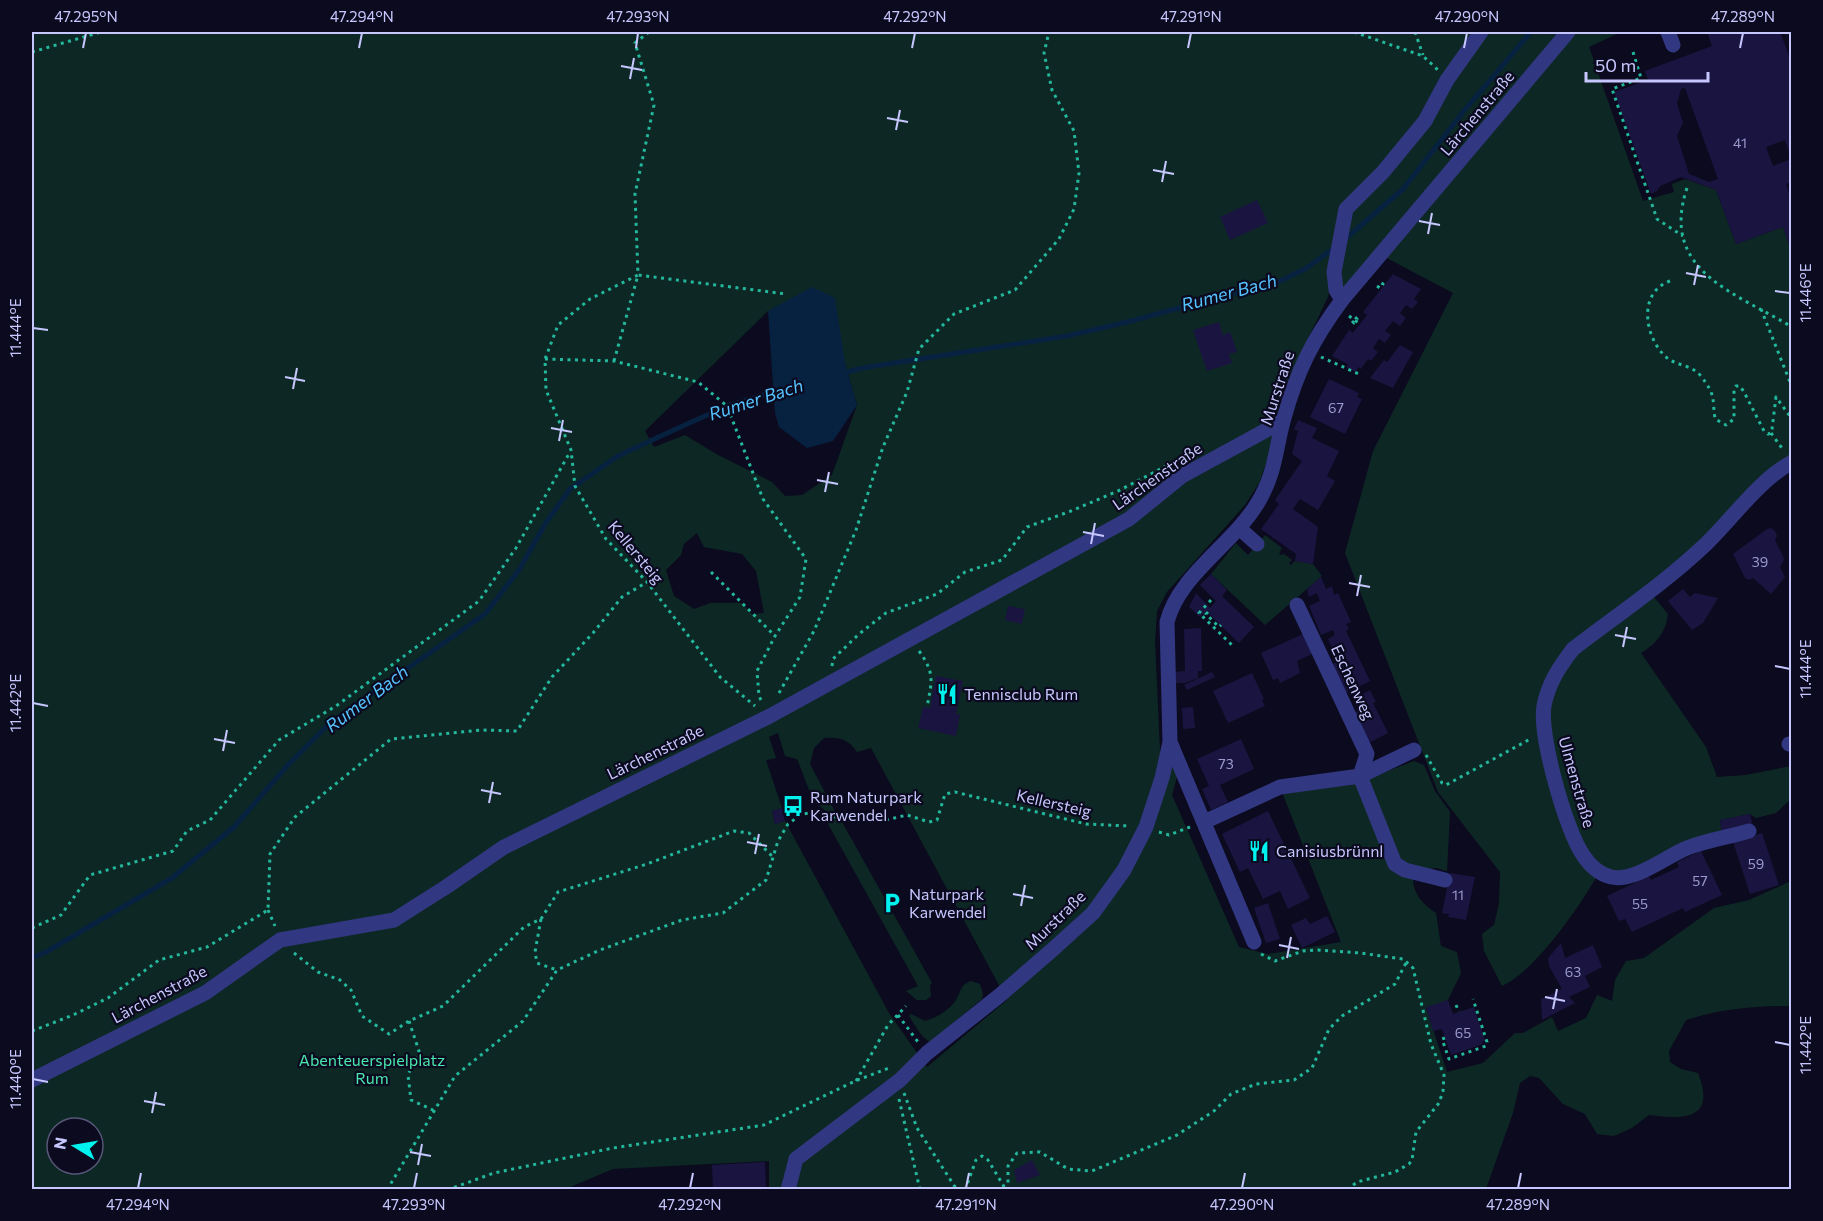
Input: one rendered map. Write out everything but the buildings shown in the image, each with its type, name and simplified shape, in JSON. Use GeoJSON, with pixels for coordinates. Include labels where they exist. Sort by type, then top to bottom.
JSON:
{"type":"FeatureCollection","features":[{"type":"Feature","properties":{"kind":"street"},"geometry":{"type":"LineString","coordinates":[[1342,300],[1334,283],[1343,219],[1350,204],[1383,172],[1425,121],[1448,80],[1481,32]]}},
{"type":"Feature","properties":{"kind":"street","name":"Lärchenstraße"},"geometry":{"type":"LineString","coordinates":[[1342,300],[1568,32]]}},
{"type":"Feature","properties":{"kind":"street","name":"Murstraße"},"geometry":{"type":"LineString","coordinates":[[788,1190],[796,1159],[898,1082],[927,1053],[999,996],[1093,913],[1124,870],[1146,827],[1162,778],[1170,742],[1167,622],[1171,606],[1180,592],[1239,528],[1256,505],[1270,480],[1283,421],[1305,357],[1322,327],[1342,300]]}},
{"type":"Feature","properties":{"kind":"street","name":"Lärchenstraße"},"geometry":{"type":"LineString","coordinates":[[32,1080],[205,993],[280,940],[394,920],[504,847],[768,717],[1129,519],[1182,476],[1283,421]]}},
{"type":"Feature","properties":{"kind":"street","name":"Ulmenstraße"},"geometry":{"type":"LineString","coordinates":[[1749,831],[1687,848],[1630,876],[1616,878],[1600,873],[1582,855],[1572,835],[1550,761],[1544,731],[1544,706],[1557,670],[1573,650],[1705,544],[1766,481],[1791,462]]}},
{"type":"Feature","properties":{"kind":"street"},"geometry":{"type":"LineString","coordinates":[[1239,528],[1257,544]]}},
{"type":"Feature","properties":{"kind":"street","name":"Eschenweg"},"geometry":{"type":"LineString","coordinates":[[1297,605],[1367,754],[1360,776],[1395,864],[1405,870],[1445,880]]}},
{"type":"Feature","properties":{"kind":"street","name":"Murstraße"},"geometry":{"type":"LineString","coordinates":[[1170,742],[1254,942]]}},
{"type":"Feature","properties":{"kind":"street"},"geometry":{"type":"LineString","coordinates":[[1204,822],[1280,787],[1360,776],[1414,750]]}},
{"type":"Feature","properties":{"kind":"path"},"geometry":{"type":"LineString","coordinates":[[32,52],[101,32]]}},
{"type":"Feature","properties":{"kind":"path"},"geometry":{"type":"LineString","coordinates":[[614,361],[638,275],[635,194],[654,105],[635,43],[649,32]]}},
{"type":"Feature","properties":{"kind":"path"},"geometry":{"type":"LineString","coordinates":[[768,717],[787,676],[814,631],[856,530],[883,447],[907,392],[919,349],[954,314],[1015,290],[1059,239],[1074,209],[1079,173],[1074,131],[1052,90],[1044,53],[1049,32]]}},
{"type":"Feature","properties":{"kind":"path"},"geometry":{"type":"LineString","coordinates":[[1354,32],[1423,56],[1448,80]]}},
{"type":"Feature","properties":{"kind":"path"},"geometry":{"type":"LineString","coordinates":[[1414,32],[1423,56]]}},
{"type":"Feature","properties":{"kind":"path"},"geometry":{"type":"LineString","coordinates":[[1633,52],[1641,78],[1612,89],[1656,219],[1683,236]]}},
{"type":"Feature","properties":{"kind":"path"},"geometry":{"type":"LineString","coordinates":[[1687,188],[1681,207],[1680,226],[1689,253],[1706,275],[1727,291],[1791,327]]}},
{"type":"Feature","properties":{"kind":"path"},"geometry":{"type":"LineString","coordinates":[[638,275],[786,294]]}},
{"type":"Feature","properties":{"kind":"path","name":"Kellersteig"},"geometry":{"type":"LineString","coordinates":[[638,275],[590,299],[558,325],[545,359],[546,390],[571,450],[575,486],[606,539],[647,582],[720,677],[768,717]]}},
{"type":"Feature","properties":{"kind":"path"},"geometry":{"type":"LineString","coordinates":[[1670,281],[1659,285],[1649,298],[1647,309],[1649,327],[1657,345],[1665,357],[1690,367],[1699,374],[1713,395],[1715,419],[1719,423],[1726,425],[1734,419],[1734,388],[1740,386],[1764,431],[1771,433]]}},
{"type":"Feature","properties":{"kind":"path"},"geometry":{"type":"LineString","coordinates":[[1761,309],[1791,387]]}},
{"type":"Feature","properties":{"kind":"path"},"geometry":{"type":"LineString","coordinates":[[1354,320],[1360,324]]}},
{"type":"Feature","properties":{"kind":"path"},"geometry":{"type":"LineString","coordinates":[[1314,354],[1346,366],[1361,375]]}},
{"type":"Feature","properties":{"kind":"path"},"geometry":{"type":"LineString","coordinates":[[1332,362],[1335,357]]}},
{"type":"Feature","properties":{"kind":"path"},"geometry":{"type":"LineString","coordinates":[[545,359],[614,361],[699,382],[727,406],[763,499],[806,559],[800,597],[775,636],[757,671],[759,696],[768,717]]}},
{"type":"Feature","properties":{"kind":"path"},"geometry":{"type":"LineString","coordinates":[[1791,419],[1776,397],[1771,433],[1791,462]]}},
{"type":"Feature","properties":{"kind":"path"},"geometry":{"type":"LineString","coordinates":[[32,928],[61,915],[90,875],[173,851],[187,831],[210,820],[279,740],[336,706],[479,601],[516,548],[571,450]]}},
{"type":"Feature","properties":{"kind":"path"},"geometry":{"type":"LineString","coordinates":[[830,682],[833,659],[859,634],[886,613],[938,594],[965,572],[1002,560],[1027,527],[1071,512],[1173,463]]}},
{"type":"Feature","properties":{"kind":"path"},"geometry":{"type":"LineString","coordinates":[[711,572],[775,636]]}},
{"type":"Feature","properties":{"kind":"path"},"geometry":{"type":"LineString","coordinates":[[541,919],[524,927],[443,1006],[409,1021],[389,1034],[362,1016],[351,990],[340,980],[318,972],[280,940],[268,910],[270,854],[296,817],[391,739],[482,730],[517,731],[552,677],[593,633],[622,597],[647,582]]}},
{"type":"Feature","properties":{"kind":"path"},"geometry":{"type":"LineString","coordinates":[[1211,600],[1199,613],[1214,625],[1220,627],[1221,625]]}},
{"type":"Feature","properties":{"kind":"path"},"geometry":{"type":"LineString","coordinates":[[1208,612],[1206,614],[1214,625],[1233,646]]}},
{"type":"Feature","properties":{"kind":"path"},"geometry":{"type":"LineString","coordinates":[[909,639],[930,665],[932,679],[927,707]]}},
{"type":"Feature","properties":{"kind":"path"},"geometry":{"type":"LineString","coordinates":[[1414,750],[1424,752],[1442,783],[1446,785],[1544,731]]}},
{"type":"Feature","properties":{"kind":"path","name":"Kellersteig"},"geometry":{"type":"LineString","coordinates":[[773,857],[778,841],[788,824],[802,814],[819,812],[845,820],[886,820],[907,815],[929,822],[937,820],[945,795],[955,792],[1086,824],[1146,827]]}},
{"type":"Feature","properties":{"kind":"path"},"geometry":{"type":"LineString","coordinates":[[1146,827],[1169,835],[1204,822]]}},
{"type":"Feature","properties":{"kind":"path"},"geometry":{"type":"LineString","coordinates":[[387,1190],[455,1076],[523,1021],[557,970],[600,950],[682,920],[723,913],[766,880],[773,857],[748,833],[734,831],[647,864],[558,892],[541,919],[535,952],[537,963],[557,970]]}},
{"type":"Feature","properties":{"kind":"path"},"geometry":{"type":"LineString","coordinates":[[32,1031],[108,998],[159,960],[207,946],[268,910]]}},
{"type":"Feature","properties":{"kind":"path"},"geometry":{"type":"LineString","coordinates":[[1254,942],[1260,953],[1275,961],[1303,951],[1318,950],[1360,953],[1407,961],[1413,968],[1431,1044],[1444,1075],[1443,1091],[1439,1103],[1416,1132],[1412,1160],[1409,1164],[1395,1172],[1358,1182],[1347,1190]]}},
{"type":"Feature","properties":{"kind":"path"},"geometry":{"type":"LineString","coordinates":[[1007,1190],[1008,1166],[1017,1153],[1040,1152],[1068,1169],[1092,1171],[1177,1135],[1214,1111],[1231,1094],[1256,1084],[1294,1080],[1312,1068],[1329,1029],[1342,1016],[1395,984],[1407,961]]}},
{"type":"Feature","properties":{"kind":"path"},"geometry":{"type":"LineString","coordinates":[[1445,1038],[1442,1039],[1449,1059],[1486,1046],[1487,1042],[1473,999]]}},
{"type":"Feature","properties":{"kind":"path"},"geometry":{"type":"LineString","coordinates":[[1456,1005],[1459,1012]]}},
{"type":"Feature","properties":{"kind":"path"},"geometry":{"type":"LineString","coordinates":[[855,1081],[888,1025],[906,1006]]}},
{"type":"Feature","properties":{"kind":"path"},"geometry":{"type":"LineString","coordinates":[[898,1015],[927,1053]]}},
{"type":"Feature","properties":{"kind":"path"},"geometry":{"type":"LineString","coordinates":[[409,1021],[419,1051],[408,1075],[411,1100],[434,1110]]}},
{"type":"Feature","properties":{"kind":"path"},"geometry":{"type":"LineString","coordinates":[[447,1190],[494,1173],[613,1148],[764,1125],[855,1081],[896,1065]]}},
{"type":"Feature","properties":{"kind":"path"},"geometry":{"type":"LineString","coordinates":[[898,1082],[902,1115],[920,1190]]}},
{"type":"Feature","properties":{"kind":"path"},"geometry":{"type":"LineString","coordinates":[[898,1082],[917,1128],[957,1190]]}},
{"type":"Feature","properties":{"kind":"path"},"geometry":{"type":"LineString","coordinates":[[965,1190],[976,1160],[982,1156],[988,1160],[1007,1190]]}},
{"type":"Feature","properties":{"kind":"green space","name":"Abenteuerspielplatz Rum"},"geometry":{"type":"Polygon","coordinates":[[[32,32],[1616,32],[1617,34],[1589,47],[1643,201],[1674,192],[1672,184],[1685,179],[1716,190],[1736,244],[1783,227],[1791,250],[1791,462],[1649,591],[1668,614],[1659,637],[1641,653],[1706,747],[1717,777],[1746,775],[1791,766],[1791,799],[1776,813],[1756,818],[1750,814],[1720,820],[1722,832],[1631,870],[1615,872],[1602,867],[1584,898],[1544,951],[1515,978],[1502,986],[1484,951],[1482,934],[1494,925],[1499,903],[1500,872],[1438,792],[1345,553],[1373,451],[1453,293],[1381,255],[1342,300],[1333,276],[1328,297],[1283,391],[1268,458],[1259,483],[1245,505],[1167,592],[1157,611],[1155,641],[1160,751],[1178,773],[1172,795],[1239,947],[1268,954],[1341,942],[1280,787],[1375,776],[1414,761],[1424,765],[1435,791],[1450,812],[1447,871],[1436,868],[1422,870],[1413,879],[1420,899],[1436,913],[1441,946],[1457,952],[1461,973],[1448,1000],[1426,1008],[1447,1072],[1483,1063],[1515,1033],[1523,1033],[1552,1017],[1558,1031],[1586,1018],[1597,995],[1612,1001],[1615,980],[1626,961],[1644,958],[1714,908],[1749,900],[1791,881],[1791,1006],[1738,1009],[1686,1020],[1669,1051],[1670,1062],[1681,1069],[1698,1073],[1703,1088],[1700,1108],[1686,1116],[1649,1115],[1632,1128],[1614,1136],[1597,1134],[1585,1114],[1563,1104],[1539,1078],[1530,1076],[1520,1083],[1513,1113],[1486,1189],[769,1190],[769,1161],[613,1169],[563,1190],[32,1189],[32,32]],[[768,311],[645,431],[654,447],[685,435],[718,455],[772,482],[785,496],[802,495],[832,475],[857,405],[845,363],[768,311]],[[697,533],[684,544],[681,555],[666,570],[674,596],[694,609],[710,603],[742,603],[752,614],[764,613],[756,571],[742,554],[704,547],[697,533]],[[778,733],[769,737],[776,758],[766,760],[782,808],[772,811],[775,824],[785,821],[889,1013],[927,1067],[1007,1000],[871,748],[857,752],[847,742],[824,738],[814,748],[810,764],[838,817],[821,807],[811,794],[797,759],[785,756],[778,733]]]}},
{"type":"Feature","properties":{"kind":"green space"},"geometry":{"type":"Polygon","coordinates":[[[1265,535],[1282,548],[1279,554],[1284,554],[1292,560],[1289,563],[1291,565],[1295,561],[1313,564],[1322,576],[1265,625],[1211,574],[1236,543],[1248,555],[1265,535]]]}},
{"type":"Feature","properties":{"kind":"green space"},"geometry":{"type":"Polygon","coordinates":[[[823,815],[842,822],[932,983],[930,985],[931,996],[926,1000],[917,1000],[906,991],[918,986],[823,815]]]}},
{"type":"Feature","properties":{"kind":"green space"},"geometry":{"type":"Polygon","coordinates":[[[971,981],[980,984],[982,999],[930,1042],[926,1040],[909,1016],[911,1014],[925,1021],[937,1016],[951,1006],[962,987],[971,981]]]}},
{"type":"Feature","properties":{"kind":"water"},"geometry":{"type":"Polygon","coordinates":[[[812,287],[835,298],[845,363],[857,405],[833,441],[807,448],[779,427],[775,413],[768,311],[812,287]]]}},
{"type":"Feature","properties":{"kind":"waterway","name":"Rumer Bach"},"geometry":{"type":"LineString","coordinates":[[1344,240],[1403,189],[1463,112],[1531,32]]}},
{"type":"Feature","properties":{"kind":"waterway","name":"Rumer Bach"},"geometry":{"type":"LineString","coordinates":[[841,374],[862,368],[1067,336],[1127,322],[1280,281],[1305,269],[1334,248]]}},
{"type":"Feature","properties":{"kind":"waterway","name":"Rumer Bach"},"geometry":{"type":"LineString","coordinates":[[32,958],[172,878],[234,827],[288,765],[331,722],[485,614],[519,570],[545,524],[570,489],[618,456],[727,406],[780,390]]}},
{"type":"Feature","properties":{"kind":"place","name":"Tennisclub Rum"},"geometry":{"type":"Point","coordinates":[947,694]}},
{"type":"Feature","properties":{"kind":"place","name":"Rum Naturpark Karwendel"},"geometry":{"type":"Point","coordinates":[793,806]}},
{"type":"Feature","properties":{"kind":"place","name":"Canisiusbrünnl"},"geometry":{"type":"Point","coordinates":[1259,851]}},
{"type":"Feature","properties":{"kind":"place","name":"Naturpark Karwendel"},"geometry":{"type":"Point","coordinates":[892,903]}}]}
